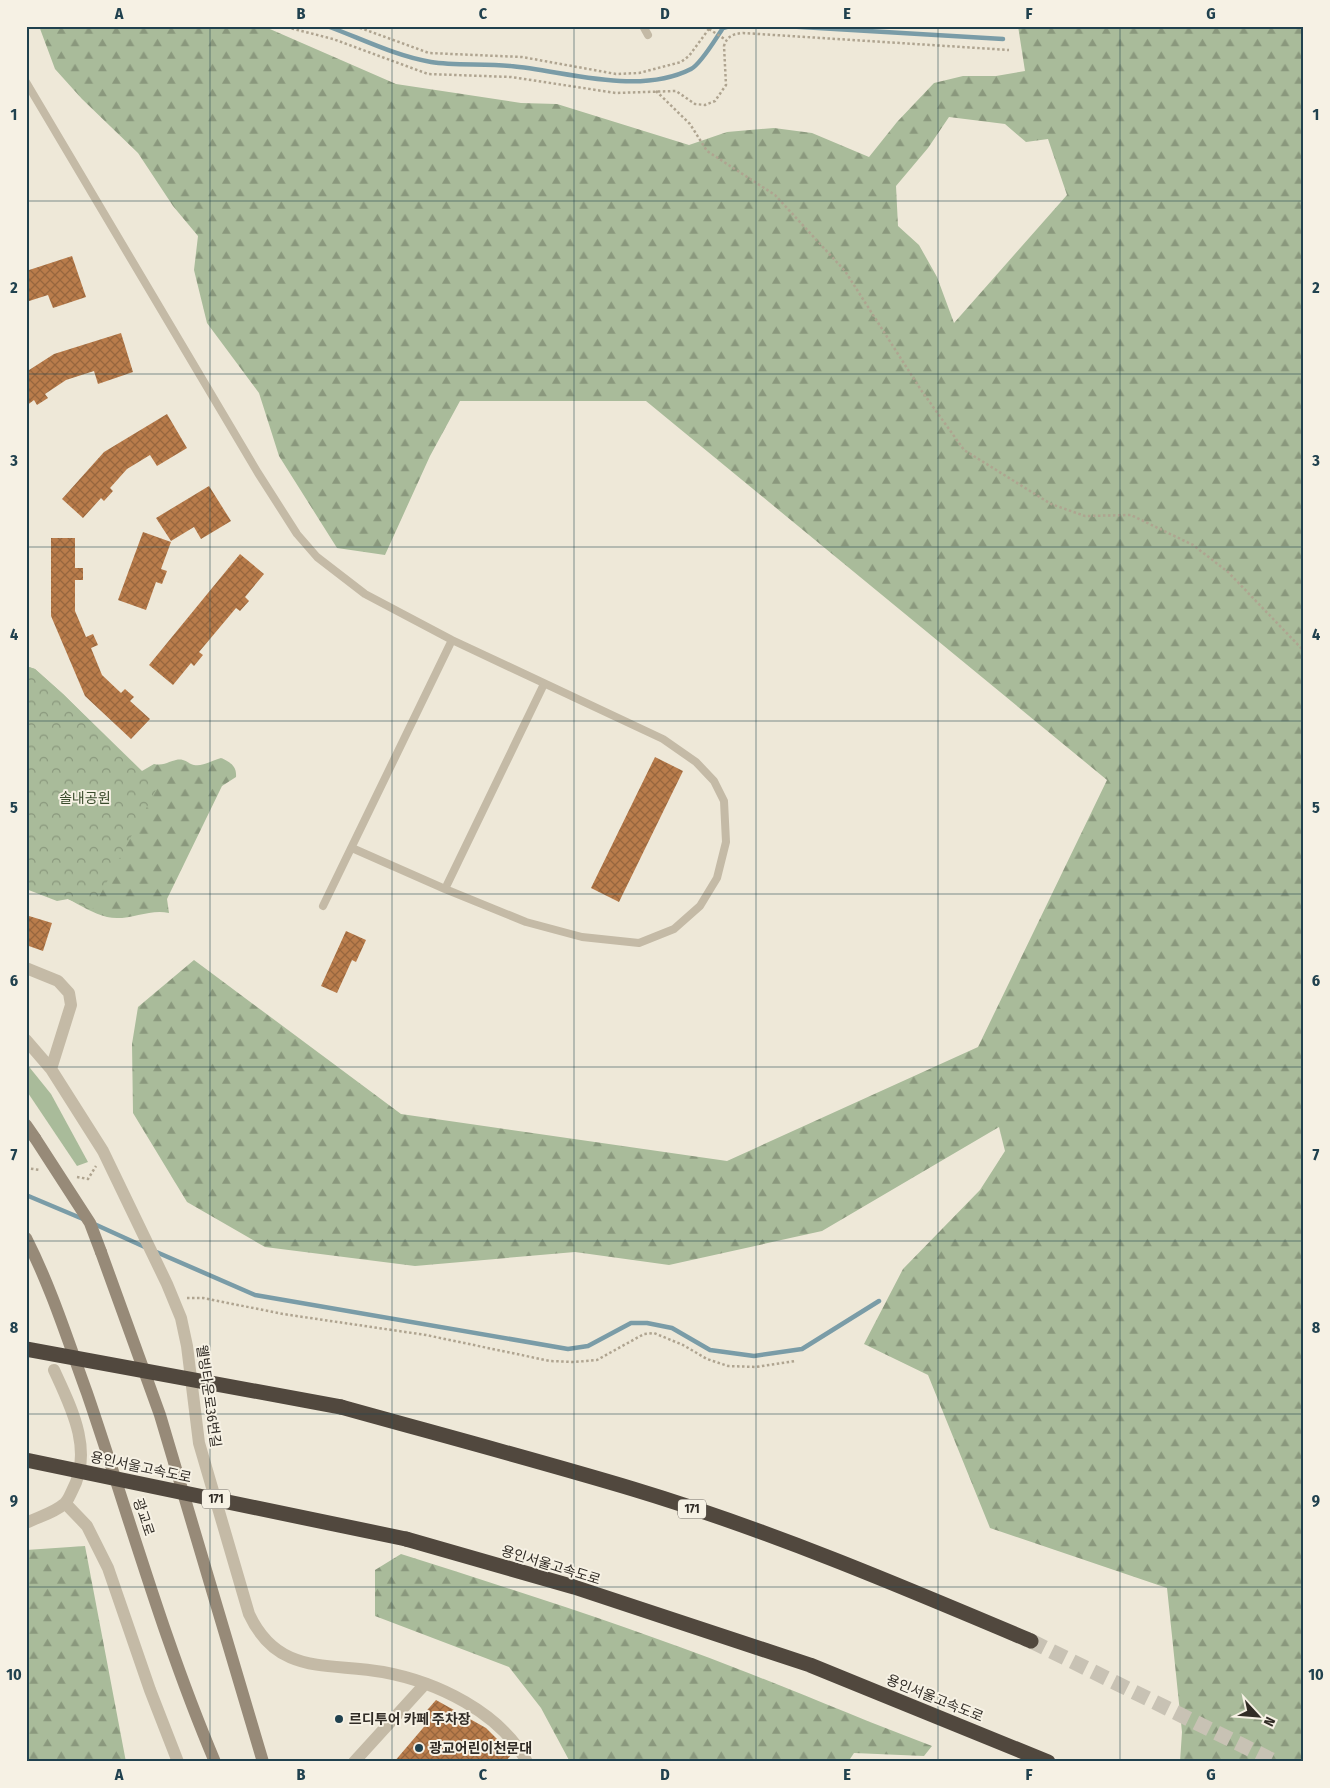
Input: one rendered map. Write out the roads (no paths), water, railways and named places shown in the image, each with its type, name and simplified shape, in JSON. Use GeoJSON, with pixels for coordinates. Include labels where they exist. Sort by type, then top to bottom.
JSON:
{"type":"FeatureCollection","features":[{"type":"Feature","properties":{"kind":"highway","name":"171"},"geometry":{"type":"LineString","coordinates":[[26,1349],[342,1407],[634,1489],[759,1531],[918,1593],[1032,1641]]}},
{"type":"Feature","properties":{"kind":"highway","name":"용인서울고속도로"},"geometry":{"type":"LineString","coordinates":[[26,1460],[406,1539],[574,1588],[810,1665],[1048,1762]]}},
{"type":"Feature","properties":{"kind":"main road"},"geometry":{"type":"LineString","coordinates":[[26,1125],[90,1223],[101,1252],[160,1415],[263,1762]]}},
{"type":"Feature","properties":{"kind":"main road","name":"광교로"},"geometry":{"type":"LineString","coordinates":[[26,1238],[63,1325],[98,1426],[168,1643],[215,1762]]}},
{"type":"Feature","properties":{"kind":"street"},"geometry":{"type":"LineString","coordinates":[[26,968],[58,981],[69,993],[71,1005],[51,1069]]}},
{"type":"Feature","properties":{"kind":"street","name":"웰빙타운로36번길"},"geometry":{"type":"LineString","coordinates":[[26,1040],[51,1069],[103,1151],[174,1300],[187,1346],[199,1443],[249,1614],[256,1629],[268,1644],[299,1661],[381,1672],[425,1684],[459,1698],[479,1711],[521,1750],[528,1762]]}},
{"type":"Feature","properties":{"kind":"street"},"geometry":{"type":"LineString","coordinates":[[26,1523],[66,1503],[75,1486],[80,1468],[81,1439],[72,1408],[54,1370]]}},
{"type":"Feature","properties":{"kind":"street"},"geometry":{"type":"LineString","coordinates":[[66,1503],[87,1526],[108,1568],[150,1690],[178,1762]]}},
{"type":"Feature","properties":{"kind":"street"},"geometry":{"type":"LineString","coordinates":[[354,1762],[425,1684]]}},
{"type":"Feature","properties":{"kind":"lane"},"geometry":{"type":"LineString","coordinates":[[643,26],[648,36]]}},
{"type":"Feature","properties":{"kind":"lane"},"geometry":{"type":"LineString","coordinates":[[26,82],[258,473],[297,534],[317,557],[349,583],[389,608],[452,640],[662,739],[696,762],[714,781],[724,801],[726,842],[717,878],[700,906],[674,929],[640,943],[582,937],[526,922],[352,848]]}},
{"type":"Feature","properties":{"kind":"lane"},"geometry":{"type":"LineString","coordinates":[[322,906],[452,640]]}},
{"type":"Feature","properties":{"kind":"lane"},"geometry":{"type":"LineString","coordinates":[[445,889],[544,684]]}},
{"type":"Feature","properties":{"kind":"waterway"},"geometry":{"type":"LineString","coordinates":[[327,26],[391,51],[431,62],[511,66],[602,80],[625,81],[648,81],[670,77],[691,69],[704,56],[723,28],[730,26]]}},
{"type":"Feature","properties":{"kind":"waterway"},"geometry":{"type":"LineString","coordinates":[[784,26],[1003,39]]}},
{"type":"Feature","properties":{"kind":"waterway"},"geometry":{"type":"LineString","coordinates":[[26,1195],[83,1219]]}},
{"type":"Feature","properties":{"kind":"waterway"},"geometry":{"type":"LineString","coordinates":[[92,1223],[147,1248]]}},
{"type":"Feature","properties":{"kind":"waterway"},"geometry":{"type":"LineString","coordinates":[[154,1251],[255,1295],[568,1349],[588,1346],[631,1323],[647,1323],[672,1328],[710,1350],[754,1356],[802,1349],[879,1301]]}},
{"type":"Feature","properties":{"kind":"tunnel"},"geometry":{"type":"LineString","coordinates":[[1031,1641],[1276,1762]]}},
{"type":"Feature","properties":{"kind":"place","name":"르디투어 카페 주차장"},"geometry":{"type":"Point","coordinates":[339,1719]}},
{"type":"Feature","properties":{"kind":"place","name":"광교어린이천문대"},"geometry":{"type":"Point","coordinates":[419,1748]}},
{"type":"Feature","properties":{"kind":"park label","name":"솔내공원"},"geometry":{"type":"Point","coordinates":[85,798]}}]}
